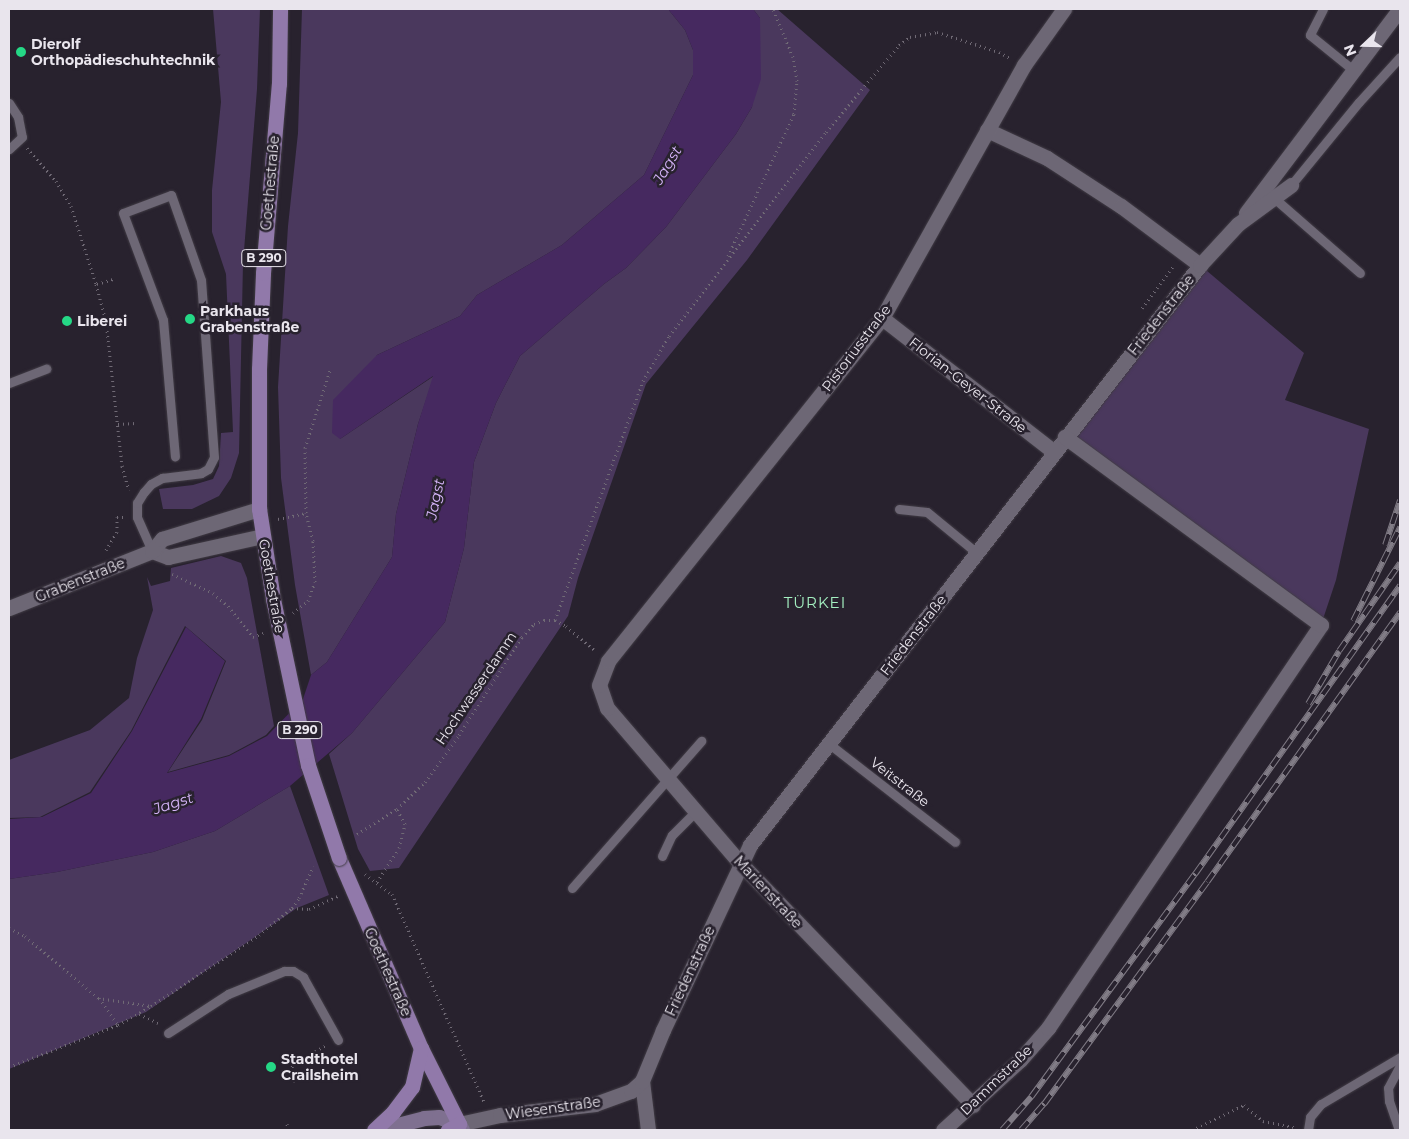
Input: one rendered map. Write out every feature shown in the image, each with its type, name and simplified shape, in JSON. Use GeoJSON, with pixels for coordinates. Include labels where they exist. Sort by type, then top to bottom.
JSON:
{"type":"FeatureCollection","features":[{"type":"Feature","properties":{"kind":"main road","name":"Goethestraße"},"geometry":{"type":"LineString","coordinates":[[280,9],[279,84],[262,292],[259,369],[261,522],[273,599],[308,766],[338,858],[456,1128]]}},
{"type":"Feature","properties":{"kind":"main road"},"geometry":{"type":"LineString","coordinates":[[376,1130],[394,1112],[412,1087],[421,1048]]}},
{"type":"Feature","properties":{"kind":"main road"},"geometry":{"type":"LineString","coordinates":[[376,1130],[424,1118],[439,1117],[456,1128]]}},
{"type":"Feature","properties":{"kind":"street","name":"Pistoriusstraße"},"geometry":{"type":"LineString","coordinates":[[608,661],[882,318],[1024,65],[1064,9]]}},
{"type":"Feature","properties":{"kind":"street","name":"Friedenstraße"},"geometry":{"type":"LineString","coordinates":[[642,1080],[740,863],[750,846],[1065,437],[1200,265],[1238,224],[1352,70],[1400,9]]}},
{"type":"Feature","properties":{"kind":"street"},"geometry":{"type":"LineString","coordinates":[[986,130],[1047,158],[1121,206],[1200,265]]}},
{"type":"Feature","properties":{"kind":"street","name":"Friedenstraße"},"geometry":{"type":"LineString","coordinates":[[1238,224],[1291,184]]}},
{"type":"Feature","properties":{"kind":"street","name":"Florian-Geyer-Straße"},"geometry":{"type":"LineString","coordinates":[[882,318],[1054,452]]}},
{"type":"Feature","properties":{"kind":"street","name":"Dammstraße"},"geometry":{"type":"LineString","coordinates":[[943,1130],[973,1105],[1020,1060],[1048,1028],[1321,625],[1065,437]]}},
{"type":"Feature","properties":{"kind":"street","name":"Grabenstraße"},"geometry":{"type":"LineString","coordinates":[[9,608],[152,551],[162,539],[261,522]]}},
{"type":"Feature","properties":{"kind":"street"},"geometry":{"type":"LineString","coordinates":[[152,551],[168,557],[261,522]]}},
{"type":"Feature","properties":{"kind":"street","name":"Marienstraße"},"geometry":{"type":"LineString","coordinates":[[608,661],[599,685],[601,696],[607,708],[740,863],[973,1105]]}},
{"type":"Feature","properties":{"kind":"street"},"geometry":{"type":"LineString","coordinates":[[642,1080],[648,1130]]}},
{"type":"Feature","properties":{"kind":"street","name":"Wiesenstraße"},"geometry":{"type":"LineString","coordinates":[[456,1128],[491,1117],[595,1104],[630,1091],[642,1080]]}},
{"type":"Feature","properties":{"kind":"lane"},"geometry":{"type":"LineString","coordinates":[[1323,9],[1310,35],[1352,70]]}},
{"type":"Feature","properties":{"kind":"lane"},"geometry":{"type":"LineString","coordinates":[[1291,184],[1359,102],[1400,57]]}},
{"type":"Feature","properties":{"kind":"lane"},"geometry":{"type":"LineString","coordinates":[[9,104],[18,117],[22,137],[9,149]]}},
{"type":"Feature","properties":{"kind":"lane"},"geometry":{"type":"LineString","coordinates":[[152,551],[137,517],[137,503],[151,484],[174,476],[201,473],[208,468],[214,457],[201,280],[171,194],[124,212],[163,320],[175,456]]}},
{"type":"Feature","properties":{"kind":"lane"},"geometry":{"type":"LineString","coordinates":[[1274,198],[1360,273]]}},
{"type":"Feature","properties":{"kind":"lane"},"geometry":{"type":"LineString","coordinates":[[9,383],[46,369]]}},
{"type":"Feature","properties":{"kind":"lane"},"geometry":{"type":"LineString","coordinates":[[900,509],[909,512],[921,510],[927,512],[977,553]]}},
{"type":"Feature","properties":{"kind":"lane"},"geometry":{"type":"LineString","coordinates":[[572,888],[669,780],[701,741]]}},
{"type":"Feature","properties":{"kind":"lane","name":"Veitstraße"},"geometry":{"type":"LineString","coordinates":[[828,743],[955,842]]}},
{"type":"Feature","properties":{"kind":"lane"},"geometry":{"type":"LineString","coordinates":[[662,856],[672,835],[696,811]]}},
{"type":"Feature","properties":{"kind":"lane"},"geometry":{"type":"LineString","coordinates":[[168,1033],[228,994],[284,971],[293,970],[303,976],[338,1040]]}},
{"type":"Feature","properties":{"kind":"lane"},"geometry":{"type":"LineString","coordinates":[[1308,1130],[1310,1117],[1321,1104],[1400,1057]]}},
{"type":"Feature","properties":{"kind":"lane"},"geometry":{"type":"LineString","coordinates":[[1399,1130],[1397,1117],[1389,1101],[1388,1088],[1400,1064]]}},
{"type":"Feature","properties":{"kind":"path"},"geometry":{"type":"LineString","coordinates":[[725,264],[794,114],[797,81],[793,57],[773,9]]}},
{"type":"Feature","properties":{"kind":"path"},"geometry":{"type":"LineString","coordinates":[[608,661],[566,626],[555,620],[643,381],[669,336],[826,132],[899,45],[910,37],[937,32],[999,52],[1024,65]]}},
{"type":"Feature","properties":{"kind":"path"},"geometry":{"type":"LineString","coordinates":[[22,137],[28,151],[40,160],[56,181],[70,206],[96,284],[106,321],[124,473],[137,503]]}},
{"type":"Feature","properties":{"kind":"path"},"geometry":{"type":"LineString","coordinates":[[96,284],[112,279]]}},
{"type":"Feature","properties":{"kind":"path"},"geometry":{"type":"LineString","coordinates":[[118,424],[136,423]]}},
{"type":"Feature","properties":{"kind":"path"},"geometry":{"type":"LineString","coordinates":[[278,511],[280,527]]}},
{"type":"Feature","properties":{"kind":"path"},"geometry":{"type":"LineString","coordinates":[[261,522],[306,513]]}},
{"type":"Feature","properties":{"kind":"path"},"geometry":{"type":"LineString","coordinates":[[102,553],[112,542],[117,532],[117,517],[137,517]]}},
{"type":"Feature","properties":{"kind":"path","name":"Hochwasserdamm"},"geometry":{"type":"LineString","coordinates":[[357,834],[397,809],[425,782],[460,736],[522,637],[534,624],[544,620],[555,620]]}},
{"type":"Feature","properties":{"kind":"path"},"geometry":{"type":"LineString","coordinates":[[397,809],[405,824],[399,848],[377,882],[392,894],[491,1117]]}},
{"type":"Feature","properties":{"kind":"path"},"geometry":{"type":"LineString","coordinates":[[9,1067],[118,1025],[151,1006],[259,934],[292,908],[299,898],[313,866]]}},
{"type":"Feature","properties":{"kind":"path"},"geometry":{"type":"LineString","coordinates":[[292,908],[309,909],[352,889]]}},
{"type":"Feature","properties":{"kind":"path"},"geometry":{"type":"LineString","coordinates":[[9,928],[25,936],[98,998],[118,1025]]}},
{"type":"Feature","properties":{"kind":"path"},"geometry":{"type":"LineString","coordinates":[[98,998],[151,1006]]}},
{"type":"Feature","properties":{"kind":"path"},"geometry":{"type":"LineString","coordinates":[[138,1014],[158,1023],[168,1033]]}},
{"type":"Feature","properties":{"kind":"path"},"geometry":{"type":"LineString","coordinates":[[295,1082],[290,1068],[292,1063],[338,1040]]}},
{"type":"Feature","properties":{"kind":"path"},"geometry":{"type":"LineString","coordinates":[[1192,1130],[1244,1105],[1263,1121],[1308,1130]]}},
{"type":"Feature","properties":{"kind":"path"},"geometry":{"type":"LineString","coordinates":[[287,1124],[289,1130]]}},
{"type":"Feature","properties":{"kind":"shaded area"},"geometry":{"type":"Polygon","coordinates":[[[213,9],[260,9],[257,89],[243,263],[239,453],[231,478],[219,496],[192,509],[163,509],[159,489],[193,485],[213,479],[219,466],[221,433],[233,432],[226,274],[212,232],[212,190],[221,102],[213,9]]]}},
{"type":"Feature","properties":{"kind":"shaded area"},"geometry":{"type":"Polygon","coordinates":[[[302,9],[668,9],[685,30],[693,50],[693,75],[644,175],[562,245],[477,295],[460,316],[377,355],[340,439],[434,376],[418,424],[396,514],[392,557],[327,662],[311,675],[295,585],[281,478],[278,387],[288,226],[298,133],[302,9]]]}},
{"type":"Feature","properties":{"kind":"shaded area"},"geometry":{"type":"Polygon","coordinates":[[[753,9],[777,9],[870,90],[747,260],[646,384],[578,578],[568,616],[399,868],[370,871],[358,849],[329,754],[352,733],[445,622],[464,548],[474,462],[496,403],[520,356],[604,284],[626,268],[666,227],[736,134],[752,107],[760,18],[753,9]]]}},
{"type":"Feature","properties":{"kind":"shaded area"},"geometry":{"type":"Polygon","coordinates":[[[1200,265],[1304,353],[1285,400],[1369,429],[1336,580],[1321,625],[1065,437],[1200,265]]]}},
{"type":"Feature","properties":{"kind":"shaded area"},"geometry":{"type":"Polygon","coordinates":[[[221,556],[241,563],[247,578],[274,726],[266,735],[229,755],[168,772],[202,720],[226,661],[185,626],[131,731],[90,792],[40,817],[9,818],[9,760],[90,730],[129,698],[137,658],[153,610],[147,577],[151,586],[170,581],[171,568],[221,556]]]}},
{"type":"Feature","properties":{"kind":"shaded area"},"geometry":{"type":"Polygon","coordinates":[[[290,786],[329,895],[297,908],[146,1012],[9,1069],[9,879],[57,872],[153,852],[215,831],[290,786]]]}},
{"type":"Feature","properties":{"kind":"water","name":"Jagst"},"geometry":{"type":"Polygon","coordinates":[[[668,9],[753,9],[760,18],[761,79],[752,107],[736,134],[666,227],[626,268],[604,284],[520,356],[496,403],[474,462],[464,548],[445,622],[352,733],[290,786],[215,831],[153,852],[57,872],[9,879],[9,819],[42,817],[91,793],[132,731],[186,627],[225,661],[201,719],[167,773],[229,756],[267,736],[303,699],[311,675],[327,662],[392,557],[396,514],[418,424],[433,376],[340,439],[332,433],[333,400],[377,355],[460,316],[477,295],[562,245],[644,175],[693,75],[693,50],[685,30],[668,9]]]}},
{"type":"Feature","properties":{"kind":"railway"},"geometry":{"type":"LineString","coordinates":[[1385,545],[1400,500]]}},
{"type":"Feature","properties":{"kind":"railway"},"geometry":{"type":"LineString","coordinates":[[1353,621],[1400,527]]}},
{"type":"Feature","properties":{"kind":"railway"},"geometry":{"type":"LineString","coordinates":[[1308,704],[1339,651],[1400,563]]}},
{"type":"Feature","properties":{"kind":"railway"},"geometry":{"type":"LineString","coordinates":[[1002,1130],[1031,1097],[1195,874],[1400,586]]}},
{"type":"Feature","properties":{"kind":"railway"},"geometry":{"type":"LineString","coordinates":[[1021,1130],[1044,1104],[1207,882],[1400,612]]}},
{"type":"Feature","properties":{"kind":"place","name":"Dierolf Orthopädieschuhtechnik"},"geometry":{"type":"Point","coordinates":[21,52]}},
{"type":"Feature","properties":{"kind":"place","name":"Parkhaus Grabenstraße"},"geometry":{"type":"Point","coordinates":[190,319]}},
{"type":"Feature","properties":{"kind":"place","name":"Liberei"},"geometry":{"type":"Point","coordinates":[67,321]}},
{"type":"Feature","properties":{"kind":"place","name":"Stadthotel Crailsheim"},"geometry":{"type":"Point","coordinates":[271,1067]}},
{"type":"Feature","properties":{"kind":"district","name":"TÜRKEI"},"geometry":{"type":"Point","coordinates":[815,603]}}]}
